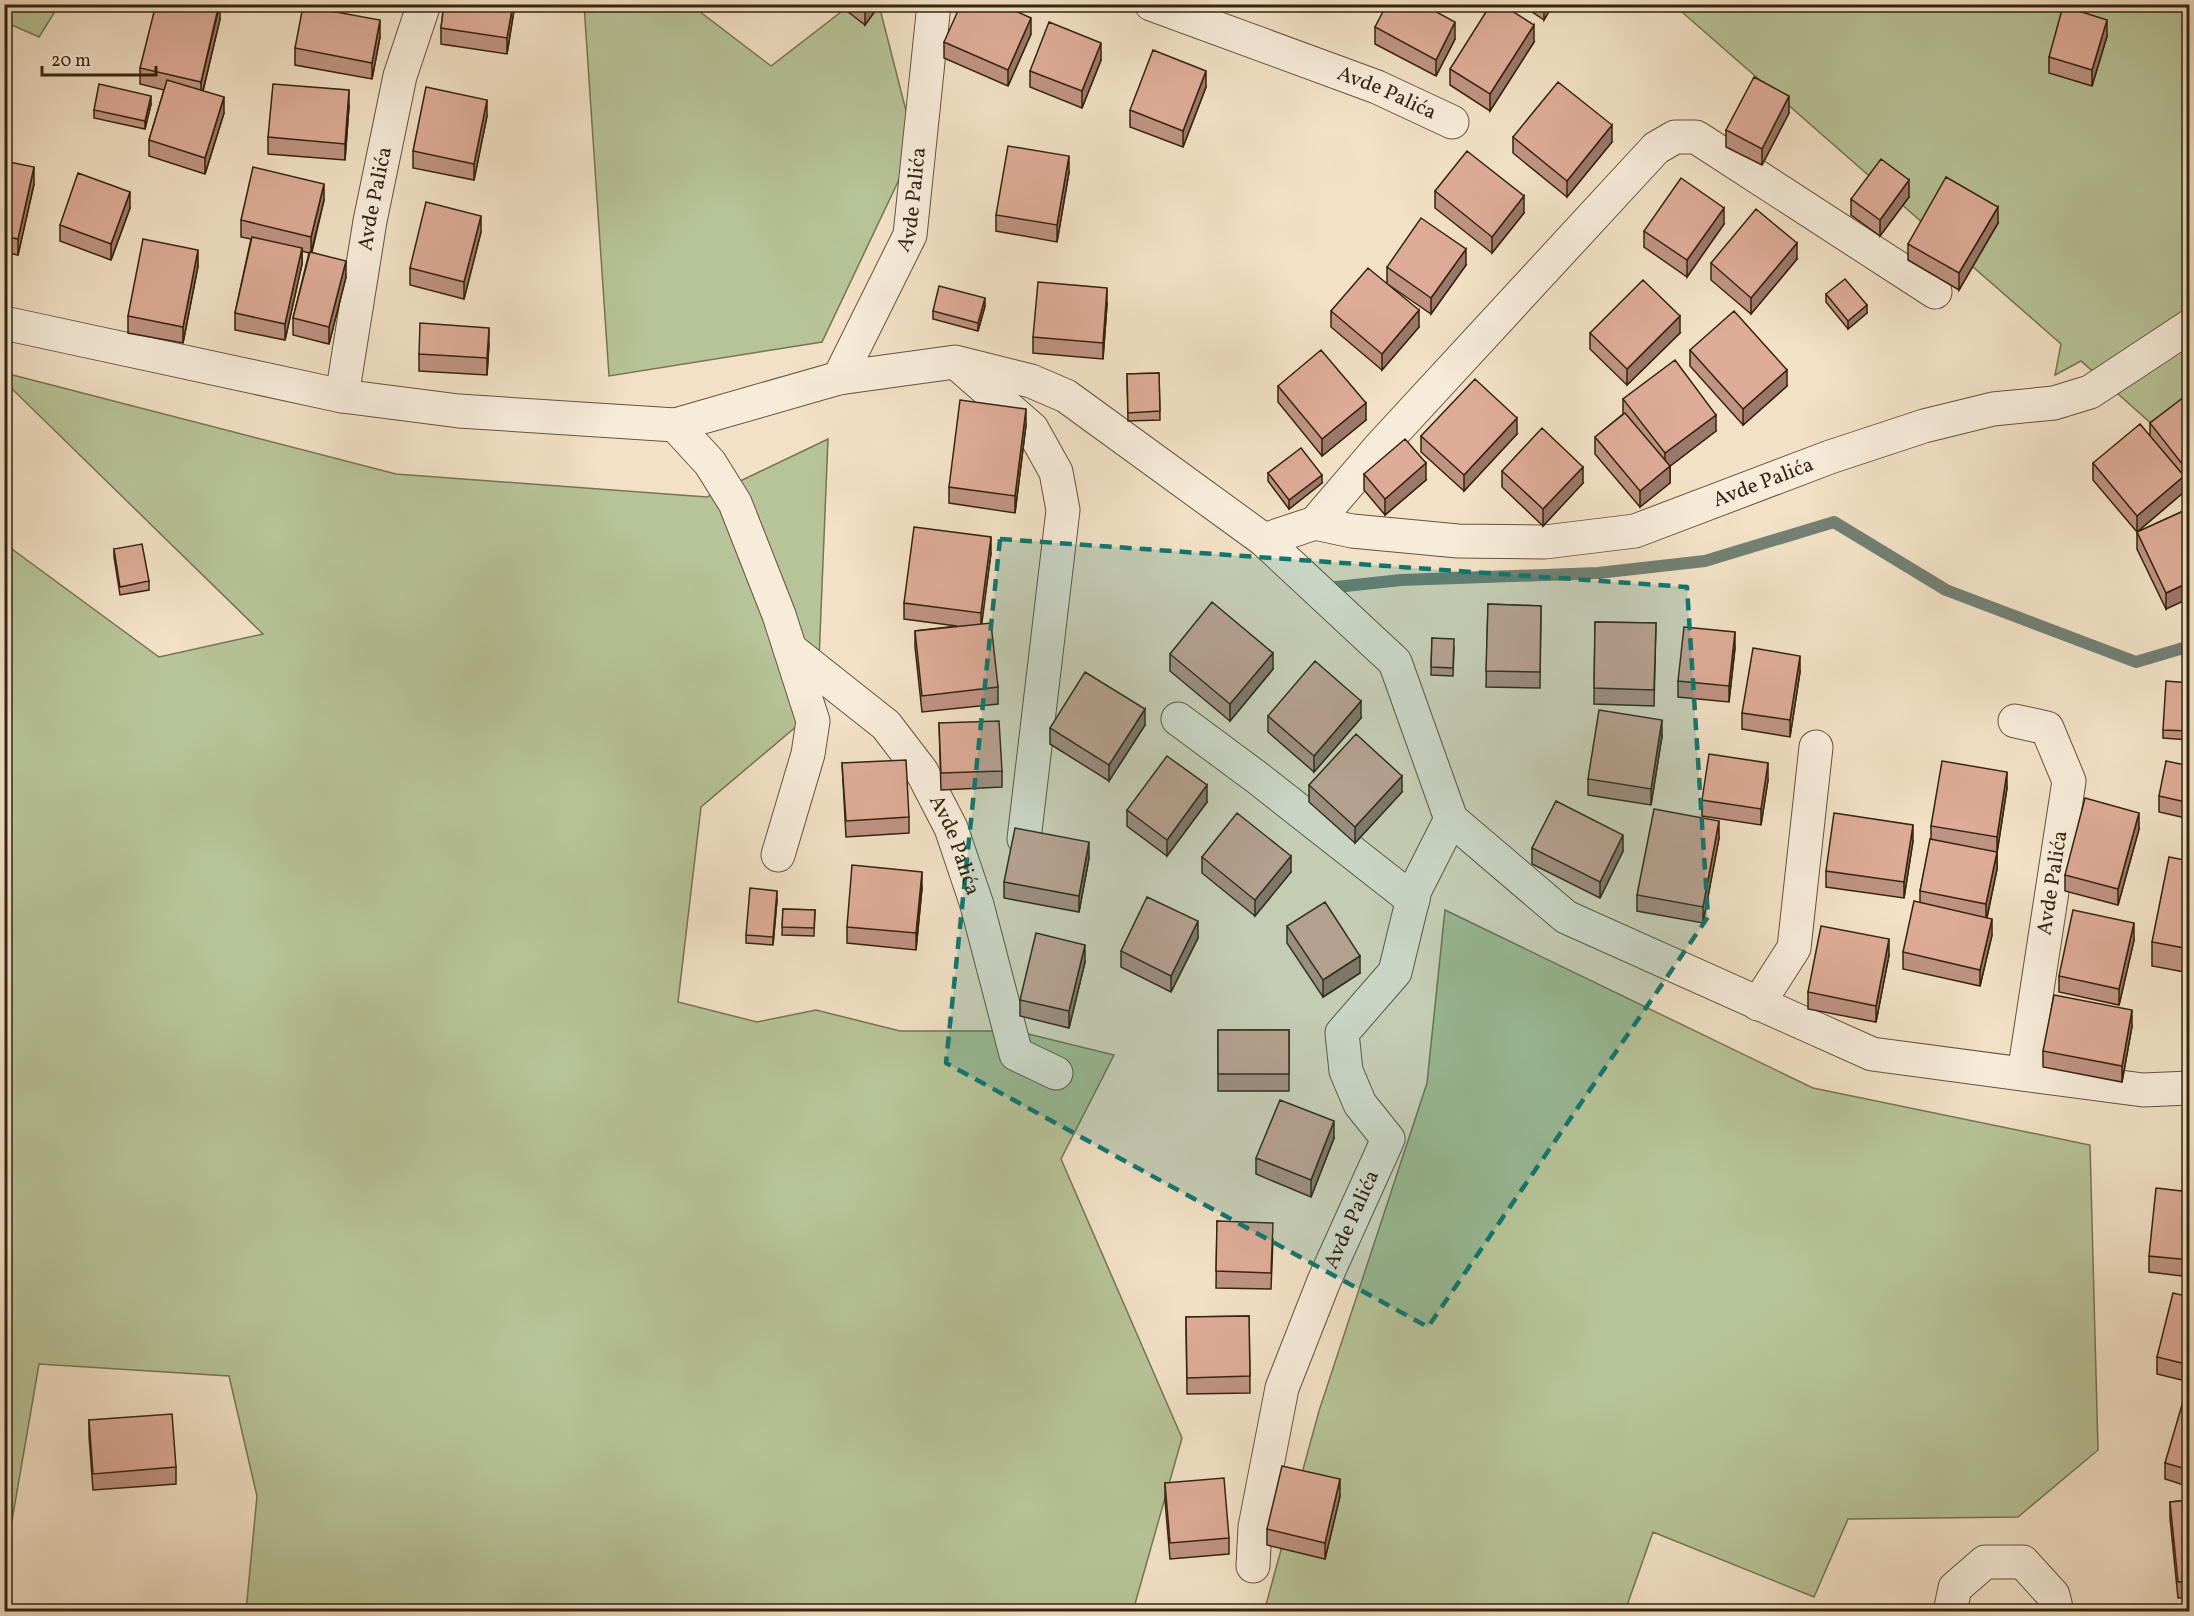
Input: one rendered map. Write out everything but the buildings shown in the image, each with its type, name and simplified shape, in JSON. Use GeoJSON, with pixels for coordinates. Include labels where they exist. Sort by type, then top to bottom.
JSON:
{"type":"FeatureCollection","features":[{"type":"Feature","properties":{"kind":"street","name":"Avde Palića"},"geometry":{"type":"LineString","coordinates":[[342,396],[370,221],[400,76],[424,4]]}},
{"type":"Feature","properties":{"kind":"street","name":"Avde Palića"},"geometry":{"type":"LineString","coordinates":[[839,378],[910,235],[934,4]]}},
{"type":"Feature","properties":{"kind":"street","name":"Avde Palića"},"geometry":{"type":"LineString","coordinates":[[1151,4],[1377,87],[1452,122]]}},
{"type":"Feature","properties":{"kind":"street"},"geometry":{"type":"LineString","coordinates":[[1264,540],[1315,523],[1380,447],[1656,148],[1676,137],[1696,137],[1935,292]]}},
{"type":"Feature","properties":{"kind":"street"},"geometry":{"type":"LineString","coordinates":[[4,323],[342,396],[459,411],[675,425],[839,378],[955,362],[1031,381],[1066,396],[1264,540],[1395,663],[1451,819],[1566,918],[1872,1054],[2143,1090],[2190,1088]]}},
{"type":"Feature","properties":{"kind":"street","name":"Avde Palića"},"geometry":{"type":"LineString","coordinates":[[1315,523],[1352,531],[1458,541],[1545,542],[1635,531],[1830,457],[1924,426],[1993,409],[2054,403],[2090,392],[2190,326]]}},
{"type":"Feature","properties":{"kind":"street"},"geometry":{"type":"LineString","coordinates":[[955,362],[1032,429],[1056,472],[1063,510],[1024,839]]}},
{"type":"Feature","properties":{"kind":"street"},"geometry":{"type":"LineString","coordinates":[[675,425],[710,463],[735,503],[779,615],[813,721],[808,754],[778,855]]}},
{"type":"Feature","properties":{"kind":"street","name":"Avde Palića"},"geometry":{"type":"LineString","coordinates":[[790,649],[886,724],[922,772],[951,828],[976,905],[1016,1053],[1056,1073]]}},
{"type":"Feature","properties":{"kind":"street"},"geometry":{"type":"LineString","coordinates":[[1178,719],[1259,779],[1413,900]]}},
{"type":"Feature","properties":{"kind":"street","name":"Avde Palića"},"geometry":{"type":"LineString","coordinates":[[2015,721],[2047,728],[2069,782],[2024,1074]]}},
{"type":"Feature","properties":{"kind":"street"},"geometry":{"type":"LineString","coordinates":[[1758,1004],[1794,948],[1816,747]]}},
{"type":"Feature","properties":{"kind":"street","name":"Avde Palića"},"geometry":{"type":"LineString","coordinates":[[1252,1566],[1255,1527],[1282,1388],[1324,1281],[1389,1139],[1360,1104],[1346,1071],[1342,1033],[1395,972],[1415,890],[1451,819]]}},
{"type":"Feature","properties":{"kind":"street"},"geometry":{"type":"LineString","coordinates":[[1950,1611],[1955,1588],[1985,1562],[2023,1562],[2053,1595],[2057,1611]]}},
{"type":"Feature","properties":{"kind":"highlighted area"},"geometry":{"type":"Polygon","coordinates":[[[1000,539],[1687,587],[1708,917],[1428,1327],[946,1063],[1000,539]]]}},
{"type":"Feature","properties":{"kind":"green space"},"geometry":{"type":"Polygon","coordinates":[[[5,4],[59,5],[39,37],[5,22],[5,4]]]}},
{"type":"Feature","properties":{"kind":"green space"},"geometry":{"type":"Polygon","coordinates":[[[584,5],[691,5],[771,66],[850,5],[879,5],[915,146],[822,342],[609,376],[584,5]]]}},
{"type":"Feature","properties":{"kind":"green space"},"geometry":{"type":"Polygon","coordinates":[[[1674,5],[2189,5],[2189,457],[2081,361],[2055,375],[2061,344],[1674,5]]]}},
{"type":"Feature","properties":{"kind":"green space"},"geometry":{"type":"Polygon","coordinates":[[[5,373],[396,474],[707,497],[828,439],[817,709],[701,807],[678,1002],[757,1022],[816,1010],[900,1031],[1016,1031],[1114,1055],[1061,1159],[1182,1438],[1133,1611],[246,1611],[257,1496],[229,1376],[39,1364],[5,1561],[5,544],[159,657],[263,634],[5,382],[5,373]]]}},
{"type":"Feature","properties":{"kind":"green space"},"geometry":{"type":"Polygon","coordinates":[[[1445,910],[1813,1088],[2090,1145],[2098,1450],[2018,1517],[1848,1519],[1814,1597],[1653,1532],[1625,1611],[1264,1612],[1319,1411],[1427,1083],[1445,910]]]}},
{"type":"Feature","properties":{"kind":"waterway"},"geometry":{"type":"LineString","coordinates":[[1327,588],[1401,580],[1598,573],[1705,561],[1834,522],[1946,590],[2136,662],[2190,646]]}}]}
